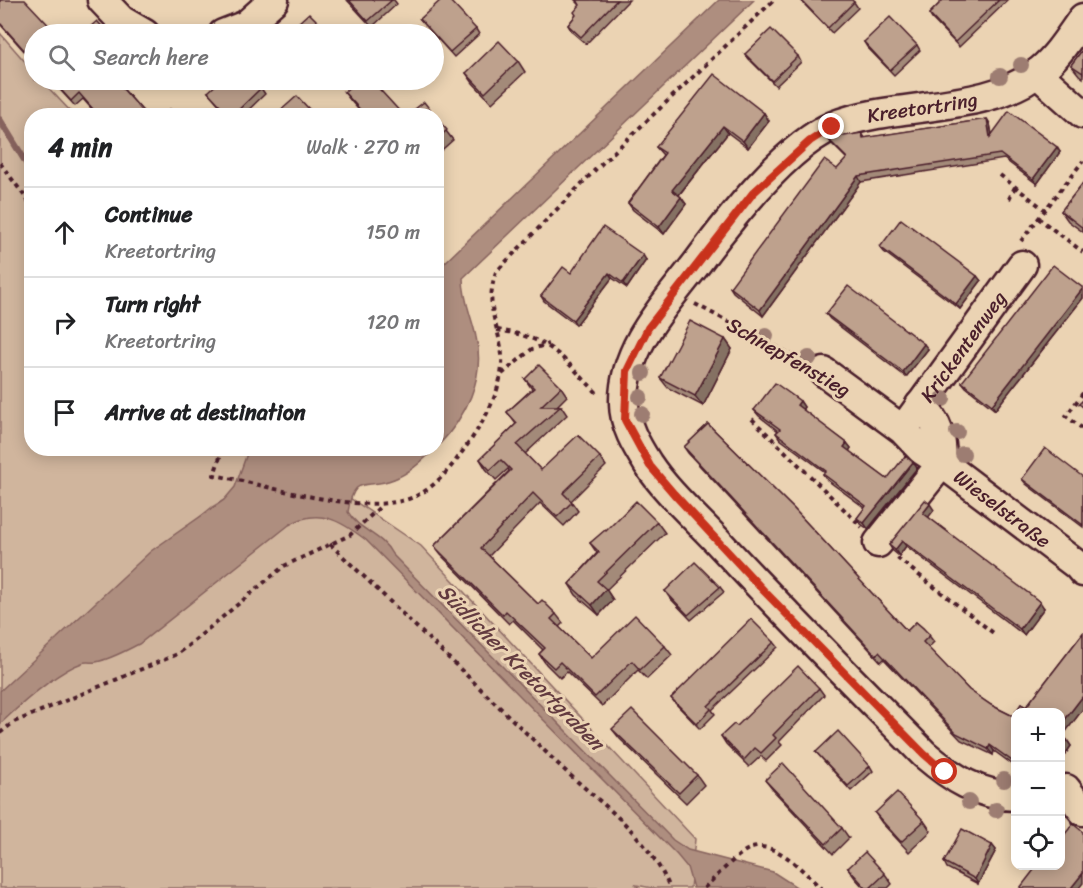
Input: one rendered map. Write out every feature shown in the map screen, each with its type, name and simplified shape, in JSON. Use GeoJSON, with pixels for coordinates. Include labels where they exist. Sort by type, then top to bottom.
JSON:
{"type":"FeatureCollection","features":[{"type":"Feature","properties":{"kind":"street"},"geometry":{"type":"LineString","coordinates":[[102,0],[121,20],[128,24]]}},
{"type":"Feature","properties":{"kind":"street"},"geometry":{"type":"LineString","coordinates":[[247,24],[273,0]]}},
{"type":"Feature","properties":{"kind":"street","name":"Kreetortring"},"geometry":{"type":"LineString","coordinates":[[1011,796],[994,794],[970,787],[945,772],[924,754],[764,591],[650,466],[625,420],[624,403],[627,371],[648,328],[734,214],[810,141],[820,133],[844,122],[965,101],[1003,89],[1037,73],[1053,59],[1083,18]]}},
{"type":"Feature","properties":{"kind":"street"},"geometry":{"type":"LineString","coordinates":[[1037,73],[1083,114]]}},
{"type":"Feature","properties":{"kind":"street","name":"Krickentenweg"},"geometry":{"type":"LineString","coordinates":[[903,430],[1019,257]]}},
{"type":"Feature","properties":{"kind":"street","name":"Schnepfenstieg"},"geometry":{"type":"LineString","coordinates":[[824,372],[903,430],[922,450],[942,463]]}},
{"type":"Feature","properties":{"kind":"street","name":"Wieselstraße"},"geometry":{"type":"LineString","coordinates":[[920,405],[933,417],[939,427],[942,463],[1077,565],[1083,572]]}},
{"type":"Feature","properties":{"kind":"street"},"geometry":{"type":"LineString","coordinates":[[878,543],[942,463]]}},
{"type":"Feature","properties":{"kind":"path"},"geometry":{"type":"LineString","coordinates":[[220,456],[214,475],[358,504],[382,505],[418,495],[438,481],[482,422],[501,374],[502,358],[490,306],[489,291],[496,272],[595,170],[774,0]]}},
{"type":"Feature","properties":{"kind":"path"},"geometry":{"type":"LineString","coordinates":[[1019,257],[1038,218],[1083,161]]}},
{"type":"Feature","properties":{"kind":"path"},"geometry":{"type":"LineString","coordinates":[[0,163],[24,195]]}},
{"type":"Feature","properties":{"kind":"path"},"geometry":{"type":"LineString","coordinates":[[1000,175],[1045,210]]}},
{"type":"Feature","properties":{"kind":"path"},"geometry":{"type":"LineString","coordinates":[[1008,199],[1015,187]]}},
{"type":"Feature","properties":{"kind":"path"},"geometry":{"type":"LineString","coordinates":[[1038,218],[1083,252]]}},
{"type":"Feature","properties":{"kind":"path","name":"Schnepfenstieg"},"geometry":{"type":"LineString","coordinates":[[689,301],[824,372]]}},
{"type":"Feature","properties":{"kind":"path"},"geometry":{"type":"LineString","coordinates":[[497,330],[525,334],[548,344],[602,397],[624,403]]}},
{"type":"Feature","properties":{"kind":"path"},"geometry":{"type":"LineString","coordinates":[[501,374],[532,350],[548,344]]}},
{"type":"Feature","properties":{"kind":"path"},"geometry":{"type":"LineString","coordinates":[[1083,393],[1066,416],[1083,429]]}},
{"type":"Feature","properties":{"kind":"path"},"geometry":{"type":"LineString","coordinates":[[0,734],[14,722],[178,654],[284,566],[350,535],[382,505]]}},
{"type":"Feature","properties":{"kind":"path"},"geometry":{"type":"LineString","coordinates":[[330,544],[568,774],[633,831],[658,862],[669,888]]}},
{"type":"Feature","properties":{"kind":"path"},"geometry":{"type":"LineString","coordinates":[[704,888],[744,851],[759,847],[782,853],[821,888]]}},
{"type":"Feature","properties":{"kind":"shaded area"},"geometry":{"type":"Polygon","coordinates":[[[719,0],[754,0],[463,278],[466,301],[476,337],[478,368],[471,397],[444,439],[444,263],[719,0]]]}},
{"type":"Feature","properties":{"kind":"shaded area"},"geometry":{"type":"Polygon","coordinates":[[[0,33],[24,61],[24,90],[50,90],[67,108],[24,108],[24,456],[260,456],[259,479],[212,507],[72,624],[338,490],[421,546],[695,839],[690,888],[652,888],[636,885],[639,888],[0,888],[0,33]]]}},
{"type":"Feature","properties":{"kind":"shaded area"},"geometry":{"type":"Polygon","coordinates":[[[246,456],[427,456],[400,476],[358,487],[354,492],[348,512],[358,524],[388,547],[392,554],[673,840],[688,850],[773,872],[798,888],[693,888],[687,867],[677,855],[366,540],[339,522],[320,517],[310,517],[289,525],[139,644],[107,659],[84,662],[72,667],[39,690],[0,724],[0,691],[151,551],[224,500],[235,487],[246,456]]]}},
{"type":"Feature","properties":{"kind":"building"},"geometry":{"type":"Polygon","coordinates":[[[0,0],[25,0],[48,24],[24,24],[24,50],[0,23],[0,0]]]}},
{"type":"Feature","properties":{"kind":"building"},"geometry":{"type":"Polygon","coordinates":[[[349,0],[392,0],[368,21],[349,0]]]}},
{"type":"Feature","properties":{"kind":"building"},"geometry":{"type":"Polygon","coordinates":[[[441,0],[449,0],[476,29],[450,52],[444,45],[444,24],[425,24],[420,19],[441,0]]]}},
{"type":"Feature","properties":{"kind":"building"},"geometry":{"type":"Polygon","coordinates":[[[577,0],[617,0],[581,37],[568,25],[580,5],[577,0]]]}},
{"type":"Feature","properties":{"kind":"building"},"geometry":{"type":"Polygon","coordinates":[[[801,0],[852,0],[854,2],[828,28],[801,0]]]}},
{"type":"Feature","properties":{"kind":"building"},"geometry":{"type":"Polygon","coordinates":[[[943,0],[999,0],[955,42],[929,14],[943,0]]]}},
{"type":"Feature","properties":{"kind":"building"},"geometry":{"type":"Polygon","coordinates":[[[309,13],[320,24],[297,24],[309,13]]]}},
{"type":"Feature","properties":{"kind":"building"},"geometry":{"type":"Polygon","coordinates":[[[890,17],[917,45],[890,70],[864,42],[890,17]]]}},
{"type":"Feature","properties":{"kind":"building"},"geometry":{"type":"Polygon","coordinates":[[[771,29],[798,56],[772,81],[745,54],[771,29]]]}},
{"type":"Feature","properties":{"kind":"building"},"geometry":{"type":"Polygon","coordinates":[[[499,41],[518,61],[485,93],[466,73],[499,41]]]}},
{"type":"Feature","properties":{"kind":"building"},"geometry":{"type":"Polygon","coordinates":[[[1083,49],[1083,73],[1071,65],[1083,49]]]}},
{"type":"Feature","properties":{"kind":"building"},"geometry":{"type":"Polygon","coordinates":[[[714,74],[764,113],[743,141],[723,126],[672,190],[681,197],[659,227],[628,203],[665,153],[656,147],[714,74]]]}},
{"type":"Feature","properties":{"kind":"building"},"geometry":{"type":"Polygon","coordinates":[[[61,90],[124,90],[140,108],[92,108],[79,93],[71,101],[61,90]]]}},
{"type":"Feature","properties":{"kind":"building"},"geometry":{"type":"Polygon","coordinates":[[[210,90],[259,90],[240,108],[223,108],[208,92],[210,90]]]}},
{"type":"Feature","properties":{"kind":"building"},"geometry":{"type":"Polygon","coordinates":[[[346,90],[380,90],[397,108],[359,108],[344,92],[346,90]]]}},
{"type":"Feature","properties":{"kind":"building"},"geometry":{"type":"Polygon","coordinates":[[[297,96],[308,108],[284,108],[297,96]]]}},
{"type":"Feature","properties":{"kind":"building"},"geometry":{"type":"Polygon","coordinates":[[[424,102],[429,108],[416,108],[424,102]]]}},
{"type":"Feature","properties":{"kind":"building"},"geometry":{"type":"Polygon","coordinates":[[[1009,111],[1057,147],[1033,179],[1000,154],[858,176],[760,310],[730,287],[824,160],[837,169],[847,158],[829,140],[832,138],[862,133],[863,138],[987,119],[990,137],[1009,111]]]}},
{"type":"Feature","properties":{"kind":"building"},"geometry":{"type":"Polygon","coordinates":[[[1083,183],[1083,228],[1061,211],[1083,183]]]}},
{"type":"Feature","properties":{"kind":"building"},"geometry":{"type":"Polygon","coordinates":[[[901,219],[977,276],[956,304],[880,247],[901,219]]]}},
{"type":"Feature","properties":{"kind":"building"},"geometry":{"type":"Polygon","coordinates":[[[603,227],[643,255],[623,283],[609,273],[573,320],[541,296],[563,267],[571,273],[603,227]]]}},
{"type":"Feature","properties":{"kind":"building"},"geometry":{"type":"Polygon","coordinates":[[[1053,265],[1083,288],[992,405],[962,382],[1053,265]]]}},
{"type":"Feature","properties":{"kind":"building"},"geometry":{"type":"Polygon","coordinates":[[[848,286],[924,344],[903,372],[826,314],[848,286]]]}},
{"type":"Feature","properties":{"kind":"building"},"geometry":{"type":"Polygon","coordinates":[[[690,321],[725,339],[695,396],[660,378],[690,321]]]}},
{"type":"Feature","properties":{"kind":"building"},"geometry":{"type":"Polygon","coordinates":[[[539,365],[561,387],[541,406],[561,406],[517,445],[541,470],[578,435],[600,457],[563,493],[572,502],[557,517],[533,493],[481,548],[538,604],[542,600],[556,614],[551,619],[591,658],[635,615],[665,646],[640,670],[632,661],[595,697],[560,662],[554,668],[539,654],[545,648],[506,611],[503,615],[434,546],[511,470],[501,460],[490,470],[480,459],[517,423],[507,412],[534,388],[525,379],[539,365]]]}},
{"type":"Feature","properties":{"kind":"building"},"geometry":{"type":"Polygon","coordinates":[[[775,383],[800,401],[797,405],[847,443],[844,447],[887,479],[905,456],[913,462],[864,523],[857,518],[866,506],[823,474],[826,471],[776,433],[780,429],[754,410],[775,383]]]}},
{"type":"Feature","properties":{"kind":"building"},"geometry":{"type":"Polygon","coordinates":[[[708,424],[794,509],[907,631],[916,622],[923,628],[930,635],[923,642],[969,690],[1011,715],[1011,760],[990,745],[988,749],[956,733],[879,652],[876,655],[684,447],[708,424]]]}},
{"type":"Feature","properties":{"kind":"building"},"geometry":{"type":"Polygon","coordinates":[[[1045,448],[1083,477],[1083,525],[1022,479],[1045,448]]]}},
{"type":"Feature","properties":{"kind":"building"},"geometry":{"type":"Polygon","coordinates":[[[925,500],[930,504],[923,513],[1040,602],[1020,629],[902,541],[895,550],[889,545],[925,500]]]}},
{"type":"Feature","properties":{"kind":"building"},"geometry":{"type":"Polygon","coordinates":[[[636,501],[657,522],[597,581],[606,589],[592,605],[569,584],[599,552],[590,543],[606,531],[636,501]]]}},
{"type":"Feature","properties":{"kind":"building"},"geometry":{"type":"Polygon","coordinates":[[[695,562],[720,587],[688,615],[665,591],[695,562]]]}},
{"type":"Feature","properties":{"kind":"building"},"geometry":{"type":"Polygon","coordinates":[[[751,619],[774,642],[708,706],[711,709],[697,724],[671,698],[751,619]]]}},
{"type":"Feature","properties":{"kind":"building"},"geometry":{"type":"Polygon","coordinates":[[[1083,633],[1083,696],[1065,719],[1065,708],[1018,708],[1021,704],[1026,707],[1083,633]]]}},
{"type":"Feature","properties":{"kind":"building"},"geometry":{"type":"Polygon","coordinates":[[[798,666],[819,688],[773,735],[776,738],[761,753],[755,748],[744,760],[721,736],[734,724],[737,726],[798,666]]]}},
{"type":"Feature","properties":{"kind":"building"},"geometry":{"type":"Polygon","coordinates":[[[632,710],[697,775],[679,793],[612,729],[632,710]]]}},
{"type":"Feature","properties":{"kind":"building"},"geometry":{"type":"Polygon","coordinates":[[[838,731],[870,766],[848,786],[816,752],[838,731]]]}},
{"type":"Feature","properties":{"kind":"building"},"geometry":{"type":"Polygon","coordinates":[[[783,763],[842,828],[826,844],[765,780],[783,763]]]}},
{"type":"Feature","properties":{"kind":"building"},"geometry":{"type":"Polygon","coordinates":[[[897,792],[924,821],[901,842],[875,813],[897,792]]]}},
{"type":"Feature","properties":{"kind":"building"},"geometry":{"type":"Polygon","coordinates":[[[1073,824],[1083,832],[1083,873],[1071,888],[1020,888],[1034,870],[1065,870],[1065,834],[1073,824]]]}},
{"type":"Feature","properties":{"kind":"building"},"geometry":{"type":"Polygon","coordinates":[[[962,829],[992,845],[975,879],[944,862],[962,829]]]}},
{"type":"Feature","properties":{"kind":"building"},"geometry":{"type":"Polygon","coordinates":[[[865,852],[885,874],[870,888],[866,888],[848,868],[865,852]]]}},
{"type":"Feature","properties":{"kind":"waterway"},"geometry":{"type":"LineString","coordinates":[[0,120],[24,159]]}},
{"type":"Feature","properties":{"kind":"route"},"geometry":{"type":"LineString","coordinates":[[832,127],[810,141],[753,193],[734,214],[648,328],[627,371],[625,420],[632,438],[650,466],[674,494],[764,591],[924,754],[945,772]]}},
{"type":"Feature","properties":{"kind":"water label","name":"Südlicher Kretortgraben"},"geometry":{"type":"Point","coordinates":[521,667]}}]}
